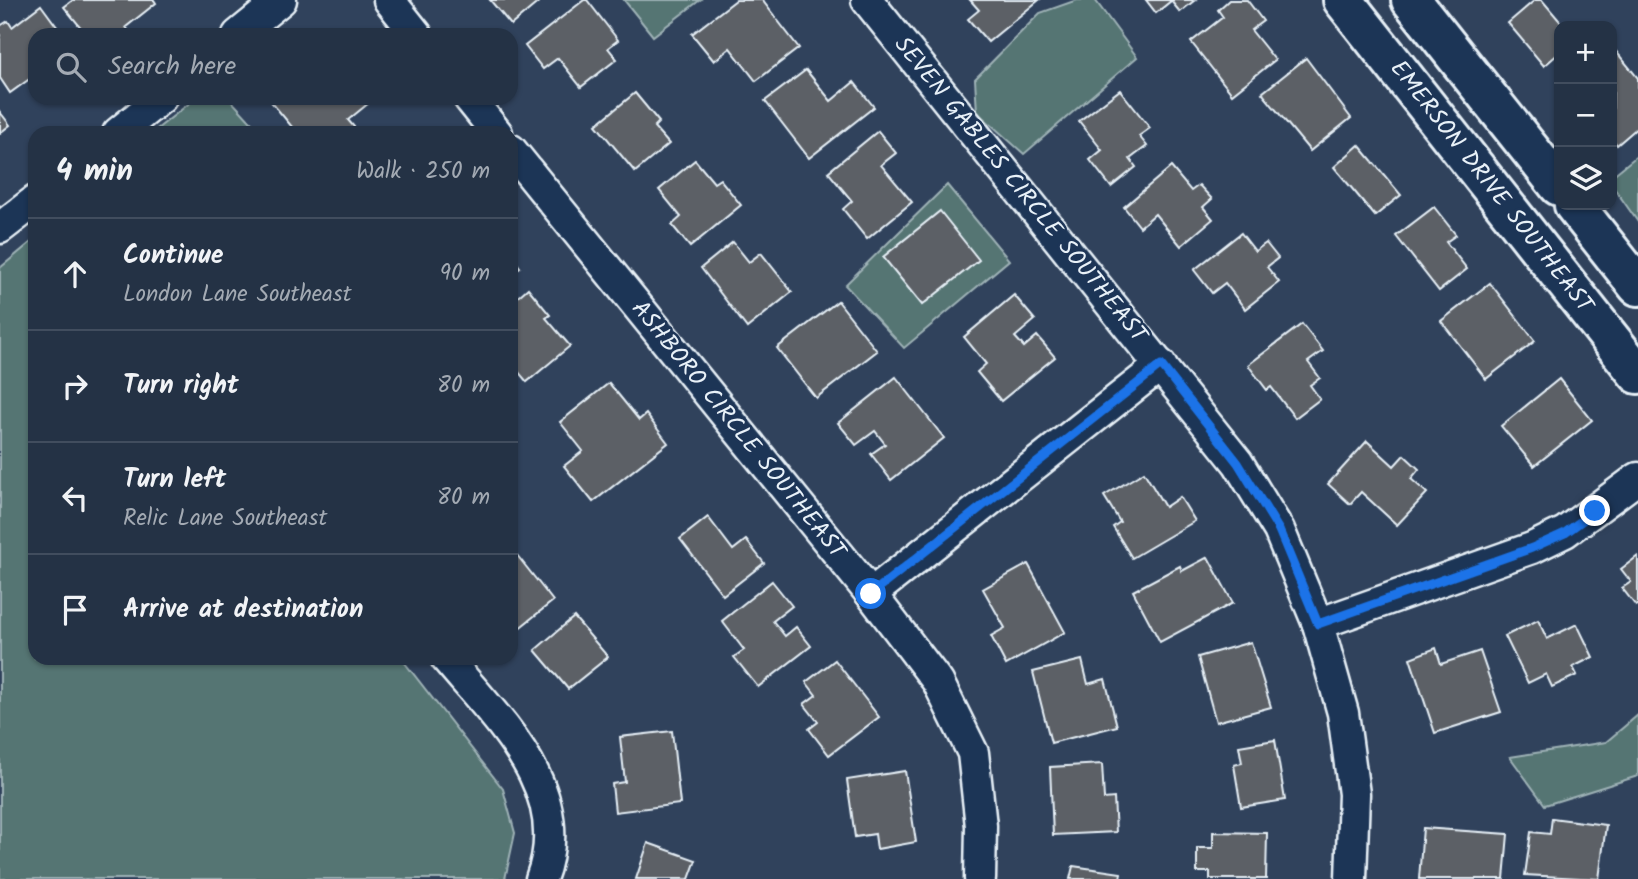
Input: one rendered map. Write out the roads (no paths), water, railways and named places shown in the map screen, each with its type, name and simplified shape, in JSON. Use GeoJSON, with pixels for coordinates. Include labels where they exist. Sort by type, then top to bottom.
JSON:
{"type":"FeatureCollection","features":[{"type":"Feature","properties":{"kind":"street"},"geometry":{"type":"LineString","coordinates":[[247,28],[281,0]]}},
{"type":"Feature","properties":{"kind":"street"},"geometry":{"type":"LineString","coordinates":[[389,0],[411,28]]}},
{"type":"Feature","properties":{"kind":"street","name":"SEVEN GABLES CIRCLE SOUTHEAST"},"geometry":{"type":"LineString","coordinates":[[867,0],[1238,463],[1279,530],[1318,624],[1343,713],[1354,794],[1351,879]]}},
{"type":"Feature","properties":{"kind":"street","name":"EMERSON DRIVE SOUTHEAST"},"geometry":{"type":"LineString","coordinates":[[1343,0],[1638,374]]}},
{"type":"Feature","properties":{"kind":"street"},"geometry":{"type":"LineString","coordinates":[[1411,0],[1554,180]]}},
{"type":"Feature","properties":{"kind":"street"},"geometry":{"type":"LineString","coordinates":[[127,126],[152,105]]}},
{"type":"Feature","properties":{"kind":"street"},"geometry":{"type":"LineString","coordinates":[[475,105],[491,126]]}},
{"type":"Feature","properties":{"kind":"street","name":"ASHBORO CIRCLE SOUTHEAST"},"geometry":{"type":"LineString","coordinates":[[518,159],[871,594],[938,682],[973,753],[981,826],[980,879]]}},
{"type":"Feature","properties":{"kind":"street"},"geometry":{"type":"LineString","coordinates":[[0,228],[28,206]]}},
{"type":"Feature","properties":{"kind":"street"},"geometry":{"type":"LineString","coordinates":[[1578,210],[1638,286]]}},
{"type":"Feature","properties":{"kind":"street"},"geometry":{"type":"LineString","coordinates":[[871,594],[1161,365]]}},
{"type":"Feature","properties":{"kind":"street"},"geometry":{"type":"LineString","coordinates":[[1318,624],[1532,548],[1565,533],[1638,478]]}},
{"type":"Feature","properties":{"kind":"street"},"geometry":{"type":"LineString","coordinates":[[452,665],[523,751],[548,807],[551,855],[541,879]]}}]}
